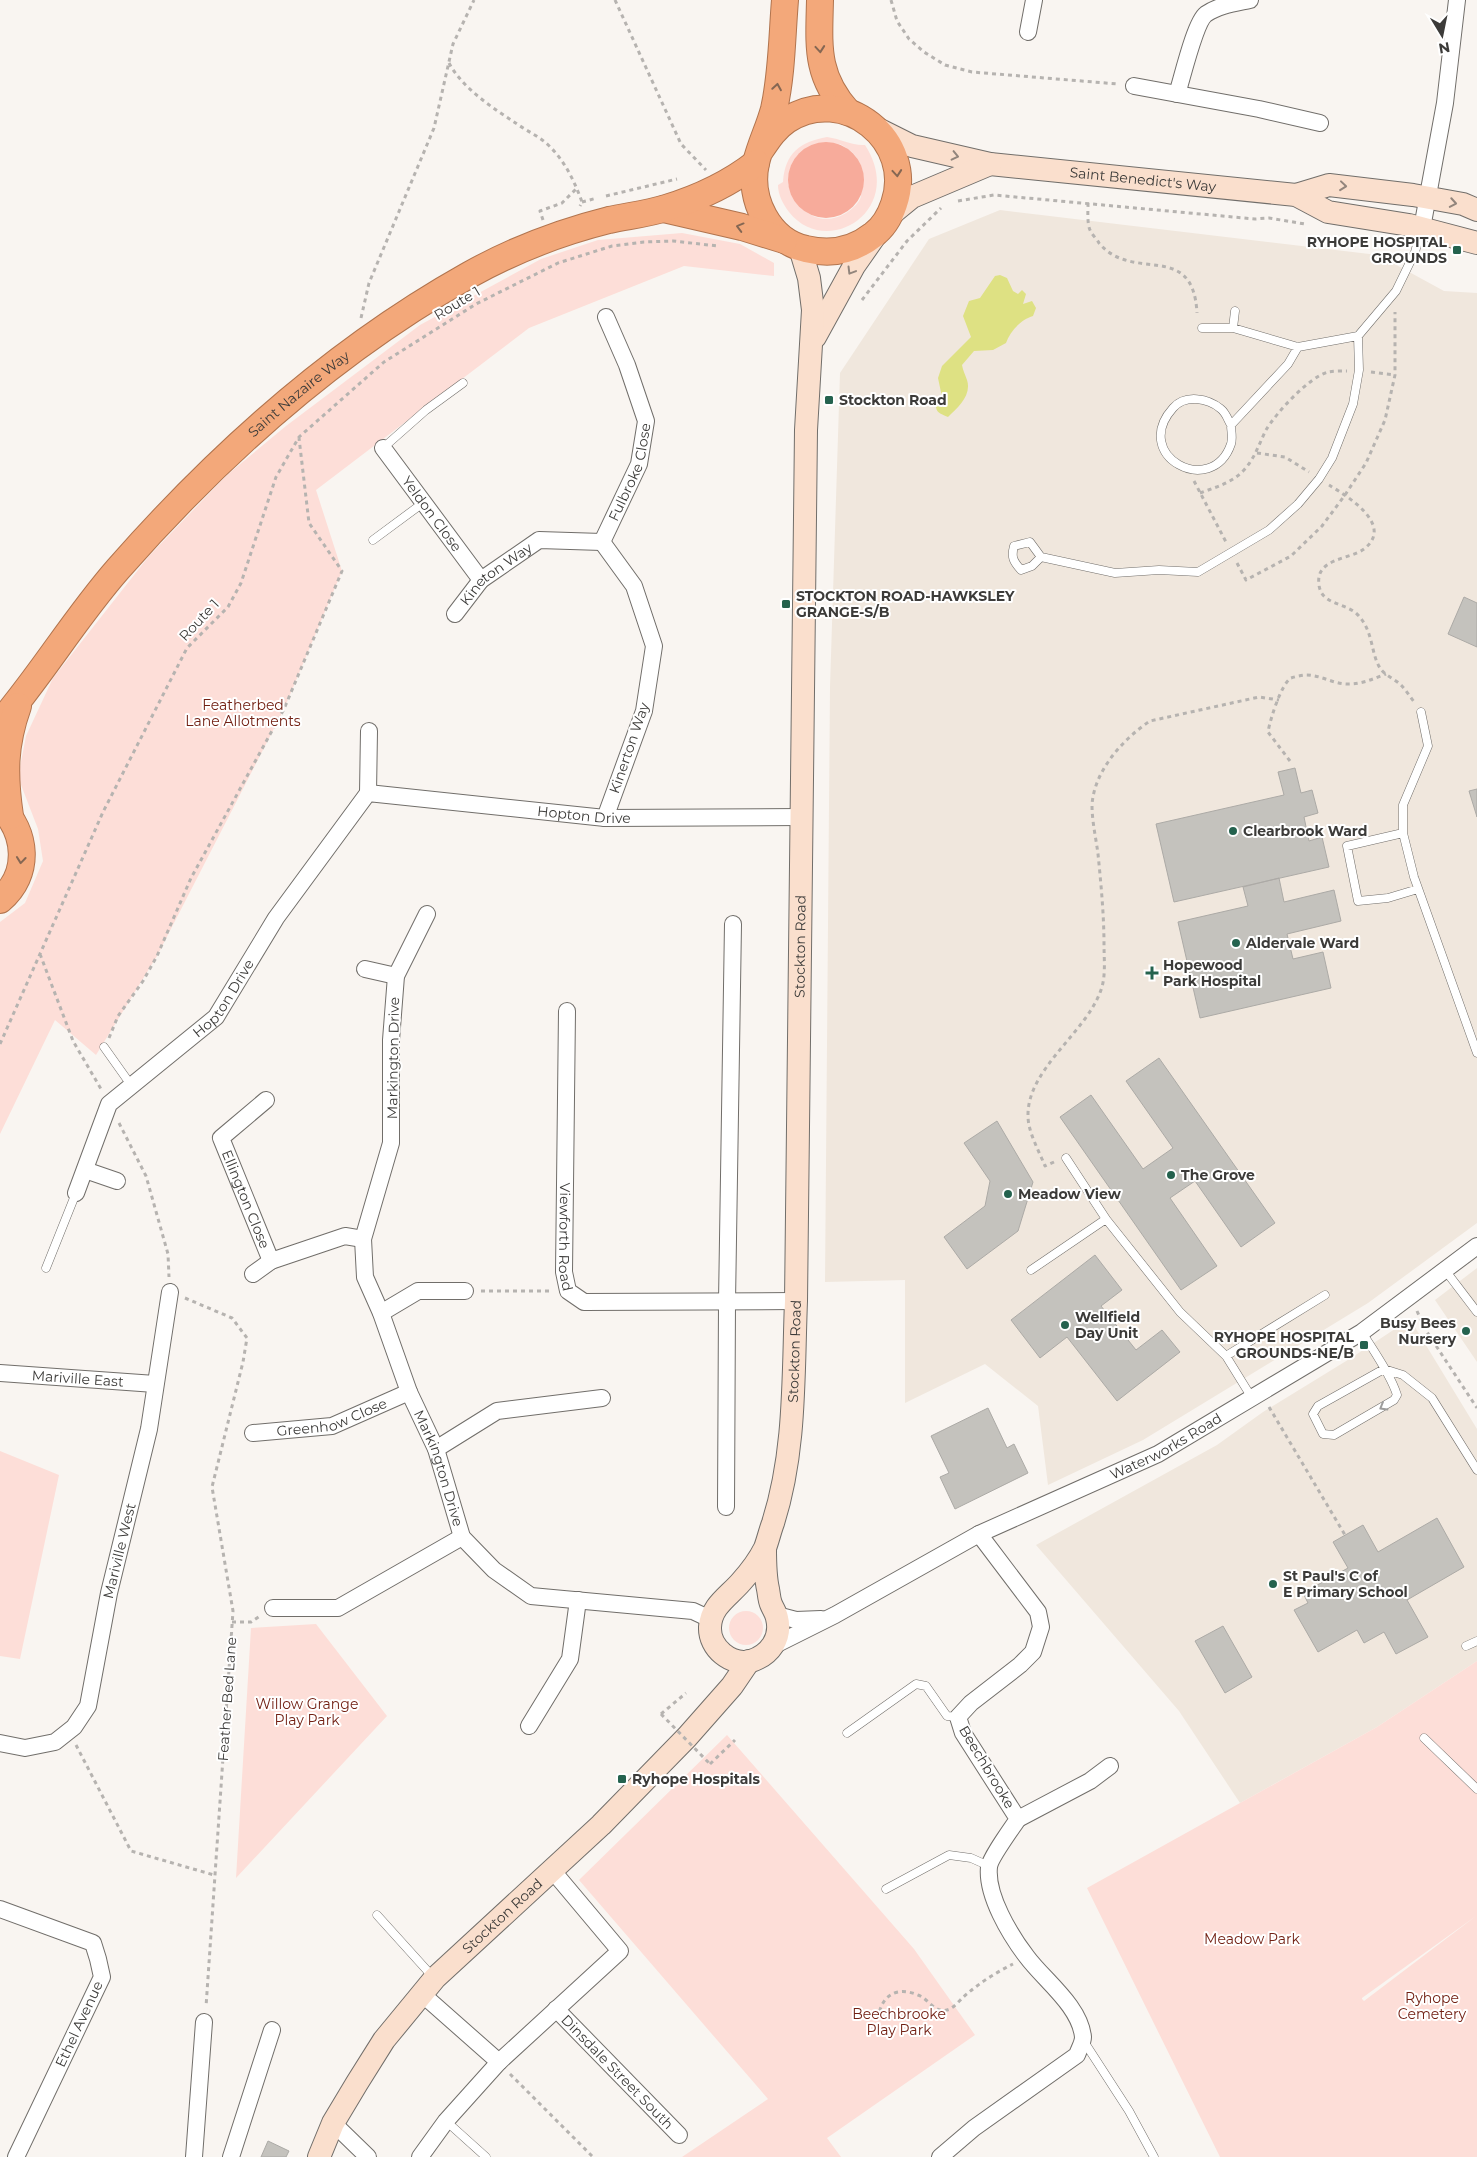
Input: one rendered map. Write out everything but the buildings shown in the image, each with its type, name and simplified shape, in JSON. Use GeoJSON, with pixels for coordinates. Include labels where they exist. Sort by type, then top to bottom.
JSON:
{"type":"FeatureCollection","features":[{"type":"Feature","properties":{"kind":"highway","name":"Stockton Road"},"geometry":{"type":"LineString","coordinates":[[785,0],[780,70],[774,110],[758,157],[755,190],[763,215],[773,230],[793,245]]}},
{"type":"Feature","properties":{"kind":"highway","name":"Stockton Road"},"geometry":{"type":"LineString","coordinates":[[820,0],[819,50],[826,78],[834,96],[848,112]]}},
{"type":"Feature","properties":{"kind":"highway","name":"Stockton Road"},"geometry":{"type":"LineString","coordinates":[[758,157],[772,134],[788,120],[800,114],[828,108],[848,112],[863,119],[876,128],[891,147],[898,170],[898,193],[884,223]]}},
{"type":"Feature","properties":{"kind":"highway","name":"Saint Nazaire Way"},"geometry":{"type":"LineString","coordinates":[[0,723],[20,700],[117,570],[239,444],[354,348],[410,310],[471,274],[516,251],[573,230],[608,220],[664,209],[718,189],[736,179],[758,157]]}},
{"type":"Feature","properties":{"kind":"highway","name":"Saint Nazaire Way"},"geometry":{"type":"LineString","coordinates":[[664,209],[742,227],[793,245]]}},
{"type":"Feature","properties":{"kind":"highway"},"geometry":{"type":"LineString","coordinates":[[793,245],[820,253],[842,251],[862,244],[884,223]]}},
{"type":"Feature","properties":{"kind":"highway","name":"Saint Nazaire Way"},"geometry":{"type":"LineString","coordinates":[[0,900],[14,884],[22,856],[22,842],[17,828],[5,811],[6,757],[10,728],[20,700]]}},
{"type":"Feature","properties":{"kind":"main road","name":"Saint Benedict's Way"},"geometry":{"type":"LineString","coordinates":[[876,128],[912,146],[990,164],[1296,195],[1328,212],[1422,228],[1477,243]]}},
{"type":"Feature","properties":{"kind":"main road","name":"Saint Benedict's Way"},"geometry":{"type":"LineString","coordinates":[[884,223],[912,197],[990,164]]}},
{"type":"Feature","properties":{"kind":"main road","name":"Saint Benedict's Way"},"geometry":{"type":"LineString","coordinates":[[1296,195],[1329,184],[1463,204],[1477,210]]}},
{"type":"Feature","properties":{"kind":"main road","name":"Stockton Road"},"geometry":{"type":"LineString","coordinates":[[812,342],[849,274],[884,223]]}},
{"type":"Feature","properties":{"kind":"main road","name":"Stockton Road"},"geometry":{"type":"LineString","coordinates":[[710,1618],[716,1607],[749,1572],[765,1548],[785,1478],[792,1436],[796,1301],[806,430],[813,310],[809,278],[793,245]]}},
{"type":"Feature","properties":{"kind":"main road","name":"Stockton Road"},"geometry":{"type":"LineString","coordinates":[[319,2157],[333,2123],[384,2040],[428,1986],[601,1825],[688,1737],[749,1662],[762,1656],[773,1646],[778,1636],[779,1626],[767,1586],[765,1548]]}},
{"type":"Feature","properties":{"kind":"main road"},"geometry":{"type":"LineString","coordinates":[[726,1598],[737,1593],[750,1593],[762,1597],[774,1610]]}},
{"type":"Feature","properties":{"kind":"main road"},"geometry":{"type":"LineString","coordinates":[[710,1618],[710,1631],[713,1642],[720,1652],[738,1661],[749,1662]]}},
{"type":"Feature","properties":{"kind":"main road"},"geometry":{"type":"LineString","coordinates":[[719,1701],[720,1652]]}},
{"type":"Feature","properties":{"kind":"street"},"geometry":{"type":"LineString","coordinates":[[1028,32],[1034,0]]}},
{"type":"Feature","properties":{"kind":"street"},"geometry":{"type":"LineString","coordinates":[[1177,94],[1194,38],[1204,15],[1220,6],[1250,0]]}},
{"type":"Feature","properties":{"kind":"street"},"geometry":{"type":"LineString","coordinates":[[1422,228],[1445,103],[1457,0]]}},
{"type":"Feature","properties":{"kind":"street"},"geometry":{"type":"LineString","coordinates":[[1134,86],[1260,109],[1320,123]]}},
{"type":"Feature","properties":{"kind":"street","name":"Fulbroke Close"},"geometry":{"type":"LineString","coordinates":[[602,542],[639,464],[646,421],[627,365],[606,317]]}},
{"type":"Feature","properties":{"kind":"street","name":"Yeldon Close"},"geometry":{"type":"LineString","coordinates":[[382,448],[481,580]]}},
{"type":"Feature","properties":{"kind":"street","name":"Kineton Way"},"geometry":{"type":"LineString","coordinates":[[455,614],[481,580],[539,540],[602,542]]}},
{"type":"Feature","properties":{"kind":"street","name":"Kinerton Way"},"geometry":{"type":"LineString","coordinates":[[602,542],[634,586],[654,646],[644,711],[605,818]]}},
{"type":"Feature","properties":{"kind":"street"},"geometry":{"type":"LineString","coordinates":[[368,793],[369,731]]}},
{"type":"Feature","properties":{"kind":"street","name":"Hopton Drive"},"geometry":{"type":"LineString","coordinates":[[76,1193],[109,1104],[131,1084],[216,1017],[276,918],[368,793],[605,818],[802,817]]}},
{"type":"Feature","properties":{"kind":"street","name":"Markington Drive"},"geometry":{"type":"LineString","coordinates":[[427,914],[396,976],[391,1040],[391,1143],[363,1239],[365,1277],[381,1313],[409,1392],[436,1449],[462,1537],[494,1570],[531,1596],[693,1611],[710,1618]]}},
{"type":"Feature","properties":{"kind":"street"},"geometry":{"type":"LineString","coordinates":[[726,1507],[733,924]]}},
{"type":"Feature","properties":{"kind":"street"},"geometry":{"type":"LineString","coordinates":[[365,969],[396,976]]}},
{"type":"Feature","properties":{"kind":"street","name":"Viewforth Road"},"geometry":{"type":"LineString","coordinates":[[567,1011],[564,1272],[568,1291],[584,1302],[796,1301]]}},
{"type":"Feature","properties":{"kind":"street","name":"Ellington Close"},"geometry":{"type":"LineString","coordinates":[[266,1100],[221,1138],[271,1261]]}},
{"type":"Feature","properties":{"kind":"street"},"geometry":{"type":"LineString","coordinates":[[85,1170],[117,1181]]}},
{"type":"Feature","properties":{"kind":"street","name":"Ellington Close"},"geometry":{"type":"LineString","coordinates":[[254,1274],[271,1261],[345,1236],[363,1239]]}},
{"type":"Feature","properties":{"kind":"street","name":"Waterworks Road"},"geometry":{"type":"LineString","coordinates":[[773,1646],[835,1615],[979,1534],[1158,1454],[1362,1332],[1477,1246]]}},
{"type":"Feature","properties":{"kind":"street"},"geometry":{"type":"LineString","coordinates":[[381,1313],[418,1291],[464,1291]]}},
{"type":"Feature","properties":{"kind":"street","name":"Mariville West"},"geometry":{"type":"LineString","coordinates":[[0,1743],[24,1748],[55,1742],[74,1727],[88,1706],[110,1593],[143,1459],[170,1292]]}},
{"type":"Feature","properties":{"kind":"street","name":"Mariville East"},"geometry":{"type":"LineString","coordinates":[[0,1373],[154,1384]]}},
{"type":"Feature","properties":{"kind":"street","name":"Greenhow Close"},"geometry":{"type":"LineString","coordinates":[[253,1433],[332,1426],[409,1392]]}},
{"type":"Feature","properties":{"kind":"street"},"geometry":{"type":"LineString","coordinates":[[436,1449],[497,1411],[602,1398]]}},
{"type":"Feature","properties":{"kind":"street","name":"Beechbrooke"},"geometry":{"type":"LineString","coordinates":[[979,1534],[1038,1612],[1041,1627],[1033,1652],[1020,1665],[971,1703],[958,1717],[963,1733],[1018,1819],[989,1866]]}},
{"type":"Feature","properties":{"kind":"street"},"geometry":{"type":"LineString","coordinates":[[273,1608],[338,1608],[462,1537]]}},
{"type":"Feature","properties":{"kind":"street"},"geometry":{"type":"LineString","coordinates":[[529,1726],[570,1658],[578,1600]]}},
{"type":"Feature","properties":{"kind":"street","name":"Waterworks Road"},"geometry":{"type":"LineString","coordinates":[[774,1610],[796,1620],[816,1620],[835,1615]]}},
{"type":"Feature","properties":{"kind":"street"},"geometry":{"type":"LineString","coordinates":[[1018,1819],[1090,1781],[1110,1766]]}},
{"type":"Feature","properties":{"kind":"street"},"geometry":{"type":"LineString","coordinates":[[940,2157],[974,2128],[1077,2054],[1083,2040],[1081,2029],[1070,2006],[1027,1957],[1005,1922],[990,1889],[989,1866]]}},
{"type":"Feature","properties":{"kind":"street"},"geometry":{"type":"LineString","coordinates":[[420,2157],[446,2121],[499,2062],[620,1951],[552,1870]]}},
{"type":"Feature","properties":{"kind":"street","name":"Ethel Avenue"},"geometry":{"type":"LineString","coordinates":[[0,1909],[92,1943],[102,1977],[16,2157]]}},
{"type":"Feature","properties":{"kind":"street"},"geometry":{"type":"LineString","coordinates":[[428,1986],[499,2062]]}},
{"type":"Feature","properties":{"kind":"street","name":"Dinsdale Street South"},"geometry":{"type":"LineString","coordinates":[[556,2009],[679,2135]]}},
{"type":"Feature","properties":{"kind":"street"},"geometry":{"type":"LineString","coordinates":[[194,2157],[204,2022]]}},
{"type":"Feature","properties":{"kind":"street"},"geometry":{"type":"LineString","coordinates":[[231,2157],[272,2030]]}},
{"type":"Feature","properties":{"kind":"street"},"geometry":{"type":"LineString","coordinates":[[333,2123],[368,2157]]}},
{"type":"Feature","properties":{"kind":"lane"},"geometry":{"type":"LineString","coordinates":[[1202,328],[1233,328],[1298,347],[1358,336],[1396,291],[1415,252],[1422,228]]}},
{"type":"Feature","properties":{"kind":"lane"},"geometry":{"type":"LineString","coordinates":[[1233,328],[1235,312]]}},
{"type":"Feature","properties":{"kind":"lane"},"geometry":{"type":"LineString","coordinates":[[1040,557],[1115,573],[1159,570],[1198,572],[1269,530],[1298,504],[1319,479],[1332,458],[1353,404],[1359,370],[1358,336]]}},
{"type":"Feature","properties":{"kind":"lane"},"geometry":{"type":"LineString","coordinates":[[1231,425],[1223,410],[1208,400],[1191,399],[1175,405],[1164,419],[1160,436],[1164,452],[1176,465],[1193,471],[1210,468],[1224,458],[1232,442],[1231,425],[1288,364],[1298,347]]}},
{"type":"Feature","properties":{"kind":"lane"},"geometry":{"type":"LineString","coordinates":[[382,448],[426,410],[463,383]]}},
{"type":"Feature","properties":{"kind":"lane"},"geometry":{"type":"LineString","coordinates":[[373,540],[423,503]]}},
{"type":"Feature","properties":{"kind":"lane"},"geometry":{"type":"LineString","coordinates":[[1421,712],[1428,746],[1403,805],[1403,833],[1418,889],[1477,1053]]}},
{"type":"Feature","properties":{"kind":"lane"},"geometry":{"type":"LineString","coordinates":[[1403,833],[1346,846],[1358,901],[1388,898],[1418,889]]}},
{"type":"Feature","properties":{"kind":"lane"},"geometry":{"type":"LineString","coordinates":[[104,1047],[131,1084]]}},
{"type":"Feature","properties":{"kind":"lane"},"geometry":{"type":"LineString","coordinates":[[1066,1158],[1106,1219],[1180,1312],[1226,1356],[1257,1396]]}},
{"type":"Feature","properties":{"kind":"lane"},"geometry":{"type":"LineString","coordinates":[[46,1268],[76,1193]]}},
{"type":"Feature","properties":{"kind":"lane"},"geometry":{"type":"LineString","coordinates":[[1031,1270],[1106,1219]]}},
{"type":"Feature","properties":{"kind":"lane"},"geometry":{"type":"LineString","coordinates":[[1445,1270],[1477,1312]]}},
{"type":"Feature","properties":{"kind":"lane"},"geometry":{"type":"LineString","coordinates":[[1226,1356],[1325,1295]]}},
{"type":"Feature","properties":{"kind":"lane"},"geometry":{"type":"LineString","coordinates":[[1362,1332],[1384,1369],[1397,1395],[1394,1400],[1334,1435],[1323,1434],[1314,1419],[1314,1410],[1384,1369],[1403,1375],[1432,1398],[1477,1470]]}},
{"type":"Feature","properties":{"kind":"lane"},"geometry":{"type":"LineString","coordinates":[[1466,1646],[1477,1641]]}},
{"type":"Feature","properties":{"kind":"lane"},"geometry":{"type":"LineString","coordinates":[[847,1733],[916,1684],[926,1686],[947,1716],[958,1717]]}},
{"type":"Feature","properties":{"kind":"lane"},"geometry":{"type":"LineString","coordinates":[[1424,1738],[1477,1789]]}},
{"type":"Feature","properties":{"kind":"lane"},"geometry":{"type":"LineString","coordinates":[[886,1889],[949,1855],[971,1858],[989,1866]]}},
{"type":"Feature","properties":{"kind":"lane"},"geometry":{"type":"LineString","coordinates":[[378,1915],[428,1986]]}},
{"type":"Feature","properties":{"kind":"lane"},"geometry":{"type":"LineString","coordinates":[[1083,2040],[1129,2111],[1154,2157]]}},
{"type":"Feature","properties":{"kind":"lane"},"geometry":{"type":"LineString","coordinates":[[446,2121],[486,2157]]}},
{"type":"Feature","properties":{"kind":"path"},"geometry":{"type":"LineString","coordinates":[[354,348],[369,283],[434,128],[453,44],[474,0]]}},
{"type":"Feature","properties":{"kind":"path"},"geometry":{"type":"LineString","coordinates":[[615,0],[681,144],[710,175]]}},
{"type":"Feature","properties":{"kind":"path"},"geometry":{"type":"LineString","coordinates":[[892,0],[897,21],[909,39],[924,52],[945,65],[972,72],[1134,86]]}},
{"type":"Feature","properties":{"kind":"path"},"geometry":{"type":"LineString","coordinates":[[450,63],[455,74],[476,94],[546,142],[562,159],[582,202]]}},
{"type":"Feature","properties":{"kind":"path"},"geometry":{"type":"LineString","coordinates":[[578,208],[582,202],[680,179]]}},
{"type":"Feature","properties":{"kind":"path"},"geometry":{"type":"LineString","coordinates":[[540,211],[562,203],[577,188]]}},
{"type":"Feature","properties":{"kind":"path"},"geometry":{"type":"LineString","coordinates":[[956,201],[994,195],[1255,219],[1269,218],[1307,224]]}},
{"type":"Feature","properties":{"kind":"path"},"geometry":{"type":"LineString","coordinates":[[862,300],[907,240],[947,203]]}},
{"type":"Feature","properties":{"kind":"path"},"geometry":{"type":"LineString","coordinates":[[1088,203],[1090,230],[1105,250],[1126,262],[1171,268],[1182,273],[1192,283],[1197,313]]}},
{"type":"Feature","properties":{"kind":"path","name":"Route 1"},"geometry":{"type":"LineString","coordinates":[[0,1044],[103,812],[187,648],[228,606],[241,583],[276,477],[299,437],[384,362],[476,304],[558,263],[580,254],[612,246],[644,242],[673,241],[718,246]]}},
{"type":"Feature","properties":{"kind":"path"},"geometry":{"type":"LineString","coordinates":[[1200,493],[1228,483],[1243,471],[1257,453],[1267,430],[1282,407],[1302,389],[1326,372],[1359,370],[1395,376]]}},
{"type":"Feature","properties":{"kind":"path"},"geometry":{"type":"LineString","coordinates":[[104,1047],[118,1016],[158,956],[191,878],[284,709],[342,570],[309,523],[299,437]]}},
{"type":"Feature","properties":{"kind":"path"},"geometry":{"type":"LineString","coordinates":[[1257,453],[1285,457],[1345,495],[1365,512],[1373,523],[1373,534],[1370,543],[1363,550],[1331,561],[1324,567],[1319,575],[1318,584],[1320,592],[1325,598],[1347,607],[1366,625],[1380,669],[1401,685],[1421,712]]}},
{"type":"Feature","properties":{"kind":"path"},"geometry":{"type":"LineString","coordinates":[[1290,762],[1268,732],[1283,687],[1290,678],[1306,675],[1347,684],[1363,682],[1386,674]]}},
{"type":"Feature","properties":{"kind":"path"},"geometry":{"type":"LineString","coordinates":[[1066,1158],[1045,1166],[1028,1117],[1030,1097],[1043,1073],[1093,1005],[1101,990],[1104,933],[1092,804],[1096,784],[1119,748],[1150,720],[1259,696],[1279,700]]}},
{"type":"Feature","properties":{"kind":"path"},"geometry":{"type":"LineString","coordinates":[[464,1291],[568,1291]]}},
{"type":"Feature","properties":{"kind":"path","name":"Feather Bed Lane"},"geometry":{"type":"LineString","coordinates":[[170,1292],[232,1318],[247,1338],[244,1362],[212,1488],[233,1611],[204,2022]]}},
{"type":"Feature","properties":{"kind":"path"},"geometry":{"type":"LineString","coordinates":[[1409,1298],[1421,1316],[1425,1329],[1477,1408]]}},
{"type":"Feature","properties":{"kind":"path"},"geometry":{"type":"LineString","coordinates":[[1257,1396],[1345,1535]]}},
{"type":"Feature","properties":{"kind":"path"},"geometry":{"type":"LineString","coordinates":[[232,1622],[251,1622],[273,1608]]}},
{"type":"Feature","properties":{"kind":"path"},"geometry":{"type":"LineString","coordinates":[[686,1693],[661,1714],[710,1764],[735,1740]]}},
{"type":"Feature","properties":{"kind":"path"},"geometry":{"type":"LineString","coordinates":[[68,1731],[131,1851],[214,1875]]}},
{"type":"Feature","properties":{"kind":"path"},"geometry":{"type":"LineString","coordinates":[[879,2035],[877,2016],[880,2007],[890,1995],[900,1992],[917,1994],[925,1998],[937,2010],[944,2011],[950,2009],[967,1993],[986,1980],[1027,1957]]}},
{"type":"Feature","properties":{"kind":"path"},"geometry":{"type":"LineString","coordinates":[[499,2062],[592,2157]]}},
{"type":"Feature","properties":{"kind":"shaded area"},"geometry":{"type":"Polygon","coordinates":[[[826,142],[841,145],[853,153],[861,165],[864,180],[861,195],[853,207],[841,215],[826,218],[811,215],[799,207],[791,195],[788,180],[791,165],[799,153],[811,145],[826,142]]]}},
{"type":"Feature","properties":{"kind":"shaded area","name":"Hopewood Park Hospital"},"geometry":{"type":"Polygon","coordinates":[[[1000,210],[1378,255],[1444,291],[1477,293],[1477,1223],[1368,1303],[1143,1440],[1048,1485],[1038,1406],[985,1364],[905,1403],[905,1280],[825,1282],[830,687],[840,373],[929,239],[1000,210]]]}},
{"type":"Feature","properties":{"kind":"shaded area"},"geometry":{"type":"Polygon","coordinates":[[[1000,275],[1007,278],[1013,291],[1018,294],[1022,290],[1026,294],[1023,304],[1032,301],[1036,308],[1033,316],[1017,326],[1010,334],[1006,343],[993,350],[974,351],[962,365],[968,391],[963,401],[948,417],[940,413],[936,408],[936,401],[942,397],[938,378],[942,366],[971,337],[963,316],[969,301],[980,298],[995,276],[1000,275]]]}},
{"type":"Feature","properties":{"kind":"shaded area","name":"Busy Bees Nursery"},"geometry":{"type":"Polygon","coordinates":[[[1477,1268],[1477,1362],[1435,1300],[1477,1268]]]}},
{"type":"Feature","properties":{"kind":"shaded area","name":"St Paul's C of E Primary School"},"geometry":{"type":"Polygon","coordinates":[[[1410,1319],[1477,1429],[1477,1661],[1377,1727],[1240,1803],[1179,1711],[1036,1545],[1217,1445],[1263,1412],[1410,1319]]]}},
{"type":"Feature","properties":{"kind":"green space"},"geometry":{"type":"Polygon","coordinates":[[[827,137],[865,145],[875,169],[876,190],[869,207],[857,221],[841,229],[823,231],[805,226],[789,212],[779,192],[778,185],[783,182],[784,172],[791,156],[802,146],[817,139],[827,137]],[[840,144],[788,184],[797,203],[811,215],[829,219],[839,216],[851,210],[859,200],[861,189],[858,161],[854,154],[840,144]]]}},
{"type":"Feature","properties":{"kind":"green space","name":"Featherbed Lane Allotments"},"geometry":{"type":"Polygon","coordinates":[[[682,233],[740,244],[774,263],[774,276],[684,266],[529,328],[316,490],[342,571],[284,709],[157,956],[96,1055],[55,1020],[0,1134],[0,922],[25,903],[43,861],[38,829],[18,777],[26,736],[53,678],[149,556],[227,475],[286,426],[420,325],[541,259],[598,240],[682,233]]]}},
{"type":"Feature","properties":{"kind":"green space"},"geometry":{"type":"Polygon","coordinates":[[[0,1451],[59,1475],[20,1659],[0,1656],[0,1451]]]}},
{"type":"Feature","properties":{"kind":"green space"},"geometry":{"type":"Polygon","coordinates":[[[746,1611],[758,1616],[763,1628],[758,1640],[746,1645],[734,1640],[729,1628],[734,1616],[746,1611]]]}},
{"type":"Feature","properties":{"kind":"green space","name":"Willow Grange Play Park"},"geometry":{"type":"Polygon","coordinates":[[[316,1624],[387,1716],[236,1878],[251,1628],[316,1624]]]}},
{"type":"Feature","properties":{"kind":"green space","name":"Meadow Park"},"geometry":{"type":"Polygon","coordinates":[[[1477,1661],[1477,2157],[1220,2157],[1087,1888],[1377,1727],[1477,1661]],[[1476,1916],[1362,1998],[1364,2001],[1476,1916]]]}},
{"type":"Feature","properties":{"kind":"green space","name":"Beechbrooke Play Park"},"geometry":{"type":"Polygon","coordinates":[[[727,1735],[914,1949],[975,2035],[827,2138],[841,2157],[682,2157],[768,2099],[579,1880],[727,1735]]]}},
{"type":"Feature","properties":{"kind":"place","name":"RYHOPE HOSPITAL GROUNDS"},"geometry":{"type":"Point","coordinates":[1457,250]}},
{"type":"Feature","properties":{"kind":"place","name":"Stockton Road"},"geometry":{"type":"Point","coordinates":[829,400]}},
{"type":"Feature","properties":{"kind":"place","name":"STOCKTON ROAD-HAWKSLEY GRANGE-S/B"},"geometry":{"type":"Point","coordinates":[786,604]}},
{"type":"Feature","properties":{"kind":"place","name":"Clearbrook Ward"},"geometry":{"type":"Point","coordinates":[1233,831]}},
{"type":"Feature","properties":{"kind":"place","name":"Aldervale Ward"},"geometry":{"type":"Point","coordinates":[1236,943]}},
{"type":"Feature","properties":{"kind":"place","name":"Hopewood Park Hospital"},"geometry":{"type":"Point","coordinates":[1152,973]}},
{"type":"Feature","properties":{"kind":"place","name":"The Grove"},"geometry":{"type":"Point","coordinates":[1171,1175]}},
{"type":"Feature","properties":{"kind":"place","name":"Meadow View"},"geometry":{"type":"Point","coordinates":[1008,1194]}},
{"type":"Feature","properties":{"kind":"place","name":"Wellfield Day Unit"},"geometry":{"type":"Point","coordinates":[1065,1325]}},
{"type":"Feature","properties":{"kind":"place","name":"Busy Bees Nursery"},"geometry":{"type":"Point","coordinates":[1466,1331]}},
{"type":"Feature","properties":{"kind":"place","name":"RYHOPE HOSPITAL GROUNDS-NE/B"},"geometry":{"type":"Point","coordinates":[1364,1345]}},
{"type":"Feature","properties":{"kind":"place","name":"St Paul's C of E Primary School"},"geometry":{"type":"Point","coordinates":[1273,1584]}},
{"type":"Feature","properties":{"kind":"place","name":"Ryhope Hospitals"},"geometry":{"type":"Point","coordinates":[622,1779]}},
{"type":"Feature","properties":{"kind":"park label","name":"Ryhope Cemetery"},"geometry":{"type":"Point","coordinates":[1432,2006]}}]}
